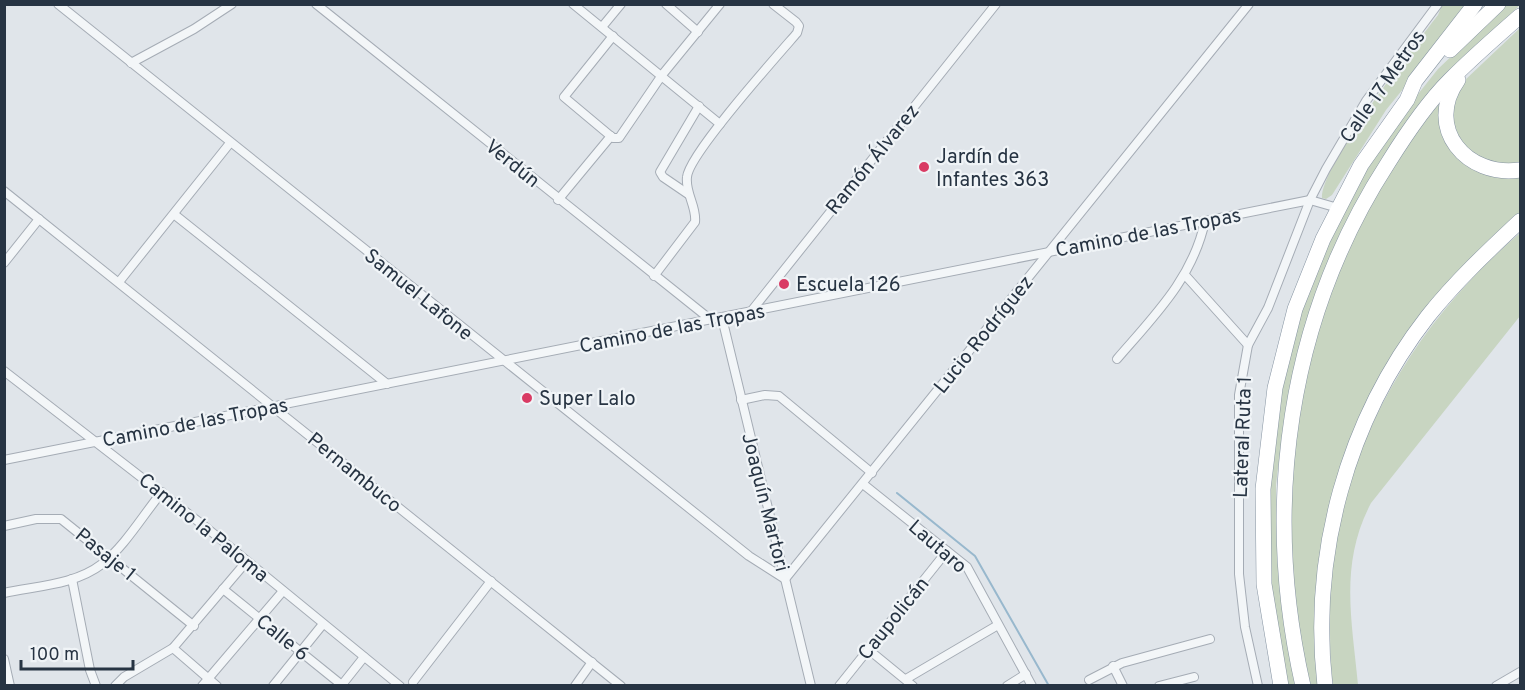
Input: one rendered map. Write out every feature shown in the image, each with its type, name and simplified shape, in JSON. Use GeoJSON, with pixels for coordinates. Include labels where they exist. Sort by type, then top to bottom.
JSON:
{"type":"FeatureCollection","features":[{"type":"Feature","properties":{"kind":"highway"},"geometry":{"type":"LineString","coordinates":[[1407,100],[1414,81],[1475,4]]}},
{"type":"Feature","properties":{"kind":"highway"},"geometry":{"type":"LineString","coordinates":[[1281,686],[1264,584],[1262,523],[1268,430],[1275,388],[1295,309],[1338,208],[1361,165],[1407,100],[1451,48],[1498,4]]}},
{"type":"Feature","properties":{"kind":"highway"},"geometry":{"type":"LineString","coordinates":[[1303,686],[1287,603],[1282,531],[1287,447],[1300,372],[1330,276],[1376,182],[1433,100],[1473,59],[1521,16]]}},
{"type":"Feature","properties":{"kind":"highway"},"geometry":{"type":"LineString","coordinates":[[1473,59],[1449,95],[1446,121],[1452,139],[1475,164],[1495,170],[1521,170]]}},
{"type":"Feature","properties":{"kind":"highway"},"geometry":{"type":"LineString","coordinates":[[1325,686],[1322,616],[1327,552],[1340,491],[1364,423],[1397,362],[1428,316],[1465,274],[1521,220]]}},
{"type":"Feature","properties":{"kind":"street","name":"Samuel Lafone"},"geometry":{"type":"LineString","coordinates":[[58,4],[749,556],[785,579]]}},
{"type":"Feature","properties":{"kind":"street"},"geometry":{"type":"LineString","coordinates":[[131,63],[194,29],[232,4]]}},
{"type":"Feature","properties":{"kind":"street","name":"Verdún"},"geometry":{"type":"LineString","coordinates":[[316,4],[558,200],[711,320]]}},
{"type":"Feature","properties":{"kind":"street"},"geometry":{"type":"LineString","coordinates":[[573,4],[720,124]]}},
{"type":"Feature","properties":{"kind":"street"},"geometry":{"type":"LineString","coordinates":[[602,27],[621,4]]}},
{"type":"Feature","properties":{"kind":"street"},"geometry":{"type":"LineString","coordinates":[[666,4],[698,32]]}},
{"type":"Feature","properties":{"kind":"street"},"geometry":{"type":"LineString","coordinates":[[558,200],[615,137],[720,4]]}},
{"type":"Feature","properties":{"kind":"street"},"geometry":{"type":"LineString","coordinates":[[654,276],[695,222],[696,216],[688,194],[687,175],[720,124],[799,28],[796,22],[773,4]]}},
{"type":"Feature","properties":{"kind":"street","name":"Ramón Álvarez"},"geometry":{"type":"LineString","coordinates":[[749,314],[996,4]]}},
{"type":"Feature","properties":{"kind":"street","name":"Lucio Rodríguez"},"geometry":{"type":"LineString","coordinates":[[785,579],[1249,4]]}},
{"type":"Feature","properties":{"kind":"street","name":"Calle 17 Metros"},"geometry":{"type":"LineString","coordinates":[[1310,200],[1366,101],[1438,4]]}},
{"type":"Feature","properties":{"kind":"street"},"geometry":{"type":"LineString","coordinates":[[613,36],[564,97],[615,137]]}},
{"type":"Feature","properties":{"kind":"street"},"geometry":{"type":"LineString","coordinates":[[688,194],[663,177],[660,172],[699,106]]}},
{"type":"Feature","properties":{"kind":"street"},"geometry":{"type":"LineString","coordinates":[[119,282],[231,143]]}},
{"type":"Feature","properties":{"kind":"street","name":"Pernambuco"},"geometry":{"type":"LineString","coordinates":[[4,191],[621,686]]}},
{"type":"Feature","properties":{"kind":"street","name":"Camino de las Tropas"},"geometry":{"type":"LineString","coordinates":[[4,460],[749,314],[1310,200],[1338,208]]}},
{"type":"Feature","properties":{"kind":"street","name":"Lateral Ruta 1"},"geometry":{"type":"LineString","coordinates":[[1258,686],[1245,627],[1239,574],[1239,395],[1248,345],[1268,308],[1310,200]]}},
{"type":"Feature","properties":{"kind":"street"},"geometry":{"type":"LineString","coordinates":[[175,214],[387,384]]}},
{"type":"Feature","properties":{"kind":"street"},"geometry":{"type":"LineString","coordinates":[[4,263],[39,219]]}},
{"type":"Feature","properties":{"kind":"street"},"geometry":{"type":"LineString","coordinates":[[1117,359],[1159,312],[1185,275],[1200,244],[1205,221]]}},
{"type":"Feature","properties":{"kind":"street"},"geometry":{"type":"LineString","coordinates":[[1185,275],[1248,345]]}},
{"type":"Feature","properties":{"kind":"street","name":"Joaquín Martori"},"geometry":{"type":"LineString","coordinates":[[722,318],[811,686]]}},
{"type":"Feature","properties":{"kind":"street","name":"Camino la Paloma"},"geometry":{"type":"LineString","coordinates":[[4,371],[162,492],[400,686]]}},
{"type":"Feature","properties":{"kind":"street"},"geometry":{"type":"LineString","coordinates":[[741,400],[765,395],[779,396],[872,473]]}},
{"type":"Feature","properties":{"kind":"street","name":"Lautaro"},"geometry":{"type":"LineString","coordinates":[[863,484],[967,567],[1032,686]]}},
{"type":"Feature","properties":{"kind":"street"},"geometry":{"type":"LineString","coordinates":[[4,592],[72,579],[97,567],[109,557],[162,492]]}},
{"type":"Feature","properties":{"kind":"street","name":"Pasaje 1"},"geometry":{"type":"LineString","coordinates":[[4,526],[36,519],[61,519],[194,626]]}},
{"type":"Feature","properties":{"kind":"street","name":"Caupolicán"},"geometry":{"type":"LineString","coordinates":[[839,686],[947,551]]}},
{"type":"Feature","properties":{"kind":"street"},"geometry":{"type":"LineString","coordinates":[[115,686],[124,677],[173,648],[247,561]]}},
{"type":"Feature","properties":{"kind":"street"},"geometry":{"type":"LineString","coordinates":[[72,579],[90,670],[96,686]]}},
{"type":"Feature","properties":{"kind":"street"},"geometry":{"type":"LineString","coordinates":[[413,682],[491,581]]}},
{"type":"Feature","properties":{"kind":"street","name":"Calle 6"},"geometry":{"type":"LineString","coordinates":[[223,590],[342,685]]}},
{"type":"Feature","properties":{"kind":"street"},"geometry":{"type":"LineString","coordinates":[[205,682],[283,591]]}},
{"type":"Feature","properties":{"kind":"street"},"geometry":{"type":"LineString","coordinates":[[273,686],[323,624]]}},
{"type":"Feature","properties":{"kind":"street"},"geometry":{"type":"LineString","coordinates":[[906,679],[998,625]]}},
{"type":"Feature","properties":{"kind":"street"},"geometry":{"type":"LineString","coordinates":[[1089,680],[1113,666],[1210,639]]}},
{"type":"Feature","properties":{"kind":"street"},"geometry":{"type":"LineString","coordinates":[[173,648],[205,682],[217,686]]}},
{"type":"Feature","properties":{"kind":"street"},"geometry":{"type":"LineString","coordinates":[[869,650],[913,686]]}},
{"type":"Feature","properties":{"kind":"street"},"geometry":{"type":"LineString","coordinates":[[342,685],[364,657]]}},
{"type":"Feature","properties":{"kind":"street"},"geometry":{"type":"LineString","coordinates":[[4,659],[10,686]]}},
{"type":"Feature","properties":{"kind":"street"},"geometry":{"type":"LineString","coordinates":[[575,686],[592,662]]}},
{"type":"Feature","properties":{"kind":"street"},"geometry":{"type":"LineString","coordinates":[[1113,666],[1123,686]]}},
{"type":"Feature","properties":{"kind":"street"},"geometry":{"type":"LineString","coordinates":[[1496,686],[1521,672]]}},
{"type":"Feature","properties":{"kind":"street"},"geometry":{"type":"LineString","coordinates":[[1007,686],[1026,674]]}},
{"type":"Feature","properties":{"kind":"street"},"geometry":{"type":"LineString","coordinates":[[1160,686],[1194,677]]}},
{"type":"Feature","properties":{"kind":"green space"},"geometry":{"type":"Polygon","coordinates":[[[1442,5],[1471,5],[1386,110],[1332,195],[1326,199],[1322,198],[1336,160],[1352,134],[1390,78],[1438,15],[1442,5]]]}},
{"type":"Feature","properties":{"kind":"green space"},"geometry":{"type":"Polygon","coordinates":[[[1505,5],[1520,5],[1462,60],[1362,195],[1285,415],[1276,484],[1277,557],[1285,629],[1297,685],[1287,685],[1276,633],[1266,536],[1279,389],[1302,304],[1344,208],[1391,128],[1438,69],[1505,5]]]}},
{"type":"Feature","properties":{"kind":"green space"},"geometry":{"type":"Polygon","coordinates":[[[1520,28],[1520,166],[1477,160],[1454,134],[1452,105],[1464,81],[1520,28]]]}},
{"type":"Feature","properties":{"kind":"green space"},"geometry":{"type":"Polygon","coordinates":[[[1442,101],[1448,142],[1520,175],[1520,212],[1438,295],[1339,477],[1319,685],[1311,686],[1297,619],[1290,551],[1291,482],[1299,413],[1314,346],[1336,280],[1364,218],[1409,144],[1442,101]]]}},
{"type":"Feature","properties":{"kind":"green space"},"geometry":{"type":"Polygon","coordinates":[[[1520,233],[1520,316],[1371,503],[1361,526],[1351,570],[1350,592],[1358,685],[1333,686],[1330,630],[1333,565],[1342,510],[1359,457],[1381,406],[1409,358],[1442,313],[1479,271],[1520,233]]]}},
{"type":"Feature","properties":{"kind":"waterway"},"geometry":{"type":"LineString","coordinates":[[897,493],[975,556],[1049,686]]}},
{"type":"Feature","properties":{"kind":"place","name":"Jardín de Infantes 363"},"geometry":{"type":"Point","coordinates":[924,167]}},
{"type":"Feature","properties":{"kind":"place","name":"Escuela 126"},"geometry":{"type":"Point","coordinates":[784,284]}},
{"type":"Feature","properties":{"kind":"place","name":"Super Lalo"},"geometry":{"type":"Point","coordinates":[527,398]}}]}
